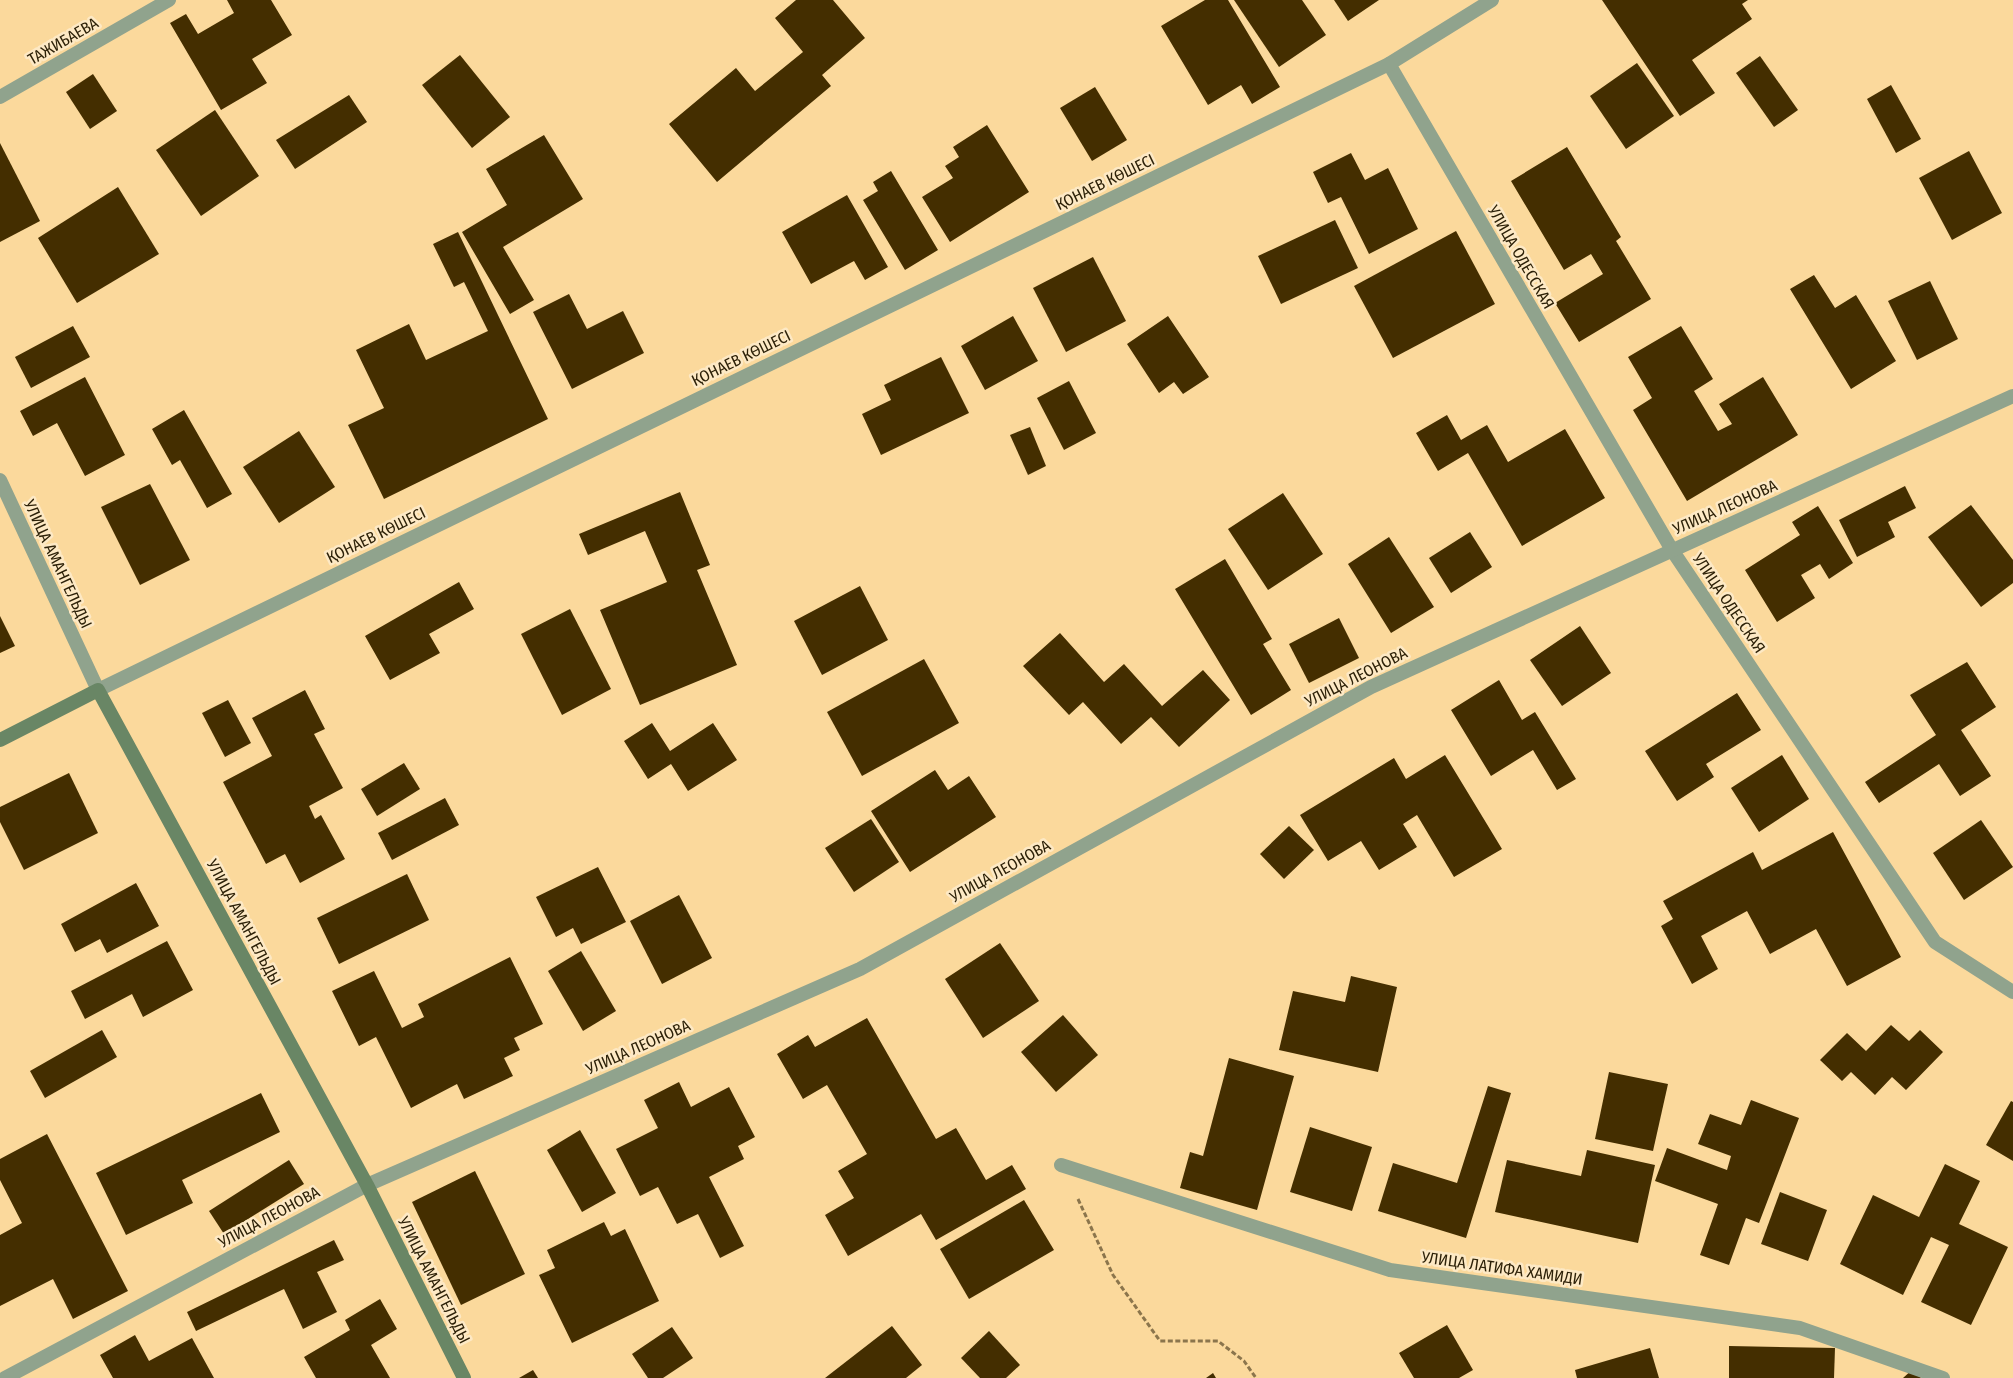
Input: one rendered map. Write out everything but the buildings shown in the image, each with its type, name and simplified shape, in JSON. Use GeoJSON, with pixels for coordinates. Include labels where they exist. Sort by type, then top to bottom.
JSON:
{"type":"FeatureCollection","features":[{"type":"Feature","properties":{"kind":"main road","name":"ҚОНАЕВ КӨШЕСІ"},"geometry":{"type":"LineString","coordinates":[[0,740],[98,690]]}},
{"type":"Feature","properties":{"kind":"main road","name":"УЛИЦА АМАНГЕЛЬДЫ"},"geometry":{"type":"LineString","coordinates":[[98,690],[367,1185],[464,1378]]}},
{"type":"Feature","properties":{"kind":"street","name":"ТАЖИБАЕВА"},"geometry":{"type":"LineString","coordinates":[[0,97],[169,0]]}},
{"type":"Feature","properties":{"kind":"street","name":"ҚОНАЕВ КӨШЕСІ"},"geometry":{"type":"LineString","coordinates":[[98,690],[1388,64],[1492,0]]}},
{"type":"Feature","properties":{"kind":"street","name":"УЛИЦА ОДЕССКАЯ"},"geometry":{"type":"LineString","coordinates":[[1388,64],[1672,550],[1935,942],[2013,992]]}},
{"type":"Feature","properties":{"kind":"street","name":"УЛИЦА ЛЕОНОВА"},"geometry":{"type":"LineString","coordinates":[[5,1378],[367,1185],[860,969],[1371,686],[2013,396]]}},
{"type":"Feature","properties":{"kind":"street","name":"УЛИЦА АМАНГЕЛЬДЫ"},"geometry":{"type":"LineString","coordinates":[[0,480],[98,690]]}},
{"type":"Feature","properties":{"kind":"street","name":"УЛИЦА ЛАТИФА ХАМИДИ"},"geometry":{"type":"LineString","coordinates":[[1061,1165],[1390,1270],[1800,1328],[1943,1378]]}},
{"type":"Feature","properties":{"kind":"path"},"geometry":{"type":"LineString","coordinates":[[1061,1165],[1113,1275],[1160,1341],[1218,1341],[1244,1360],[1256,1378]]}}]}
